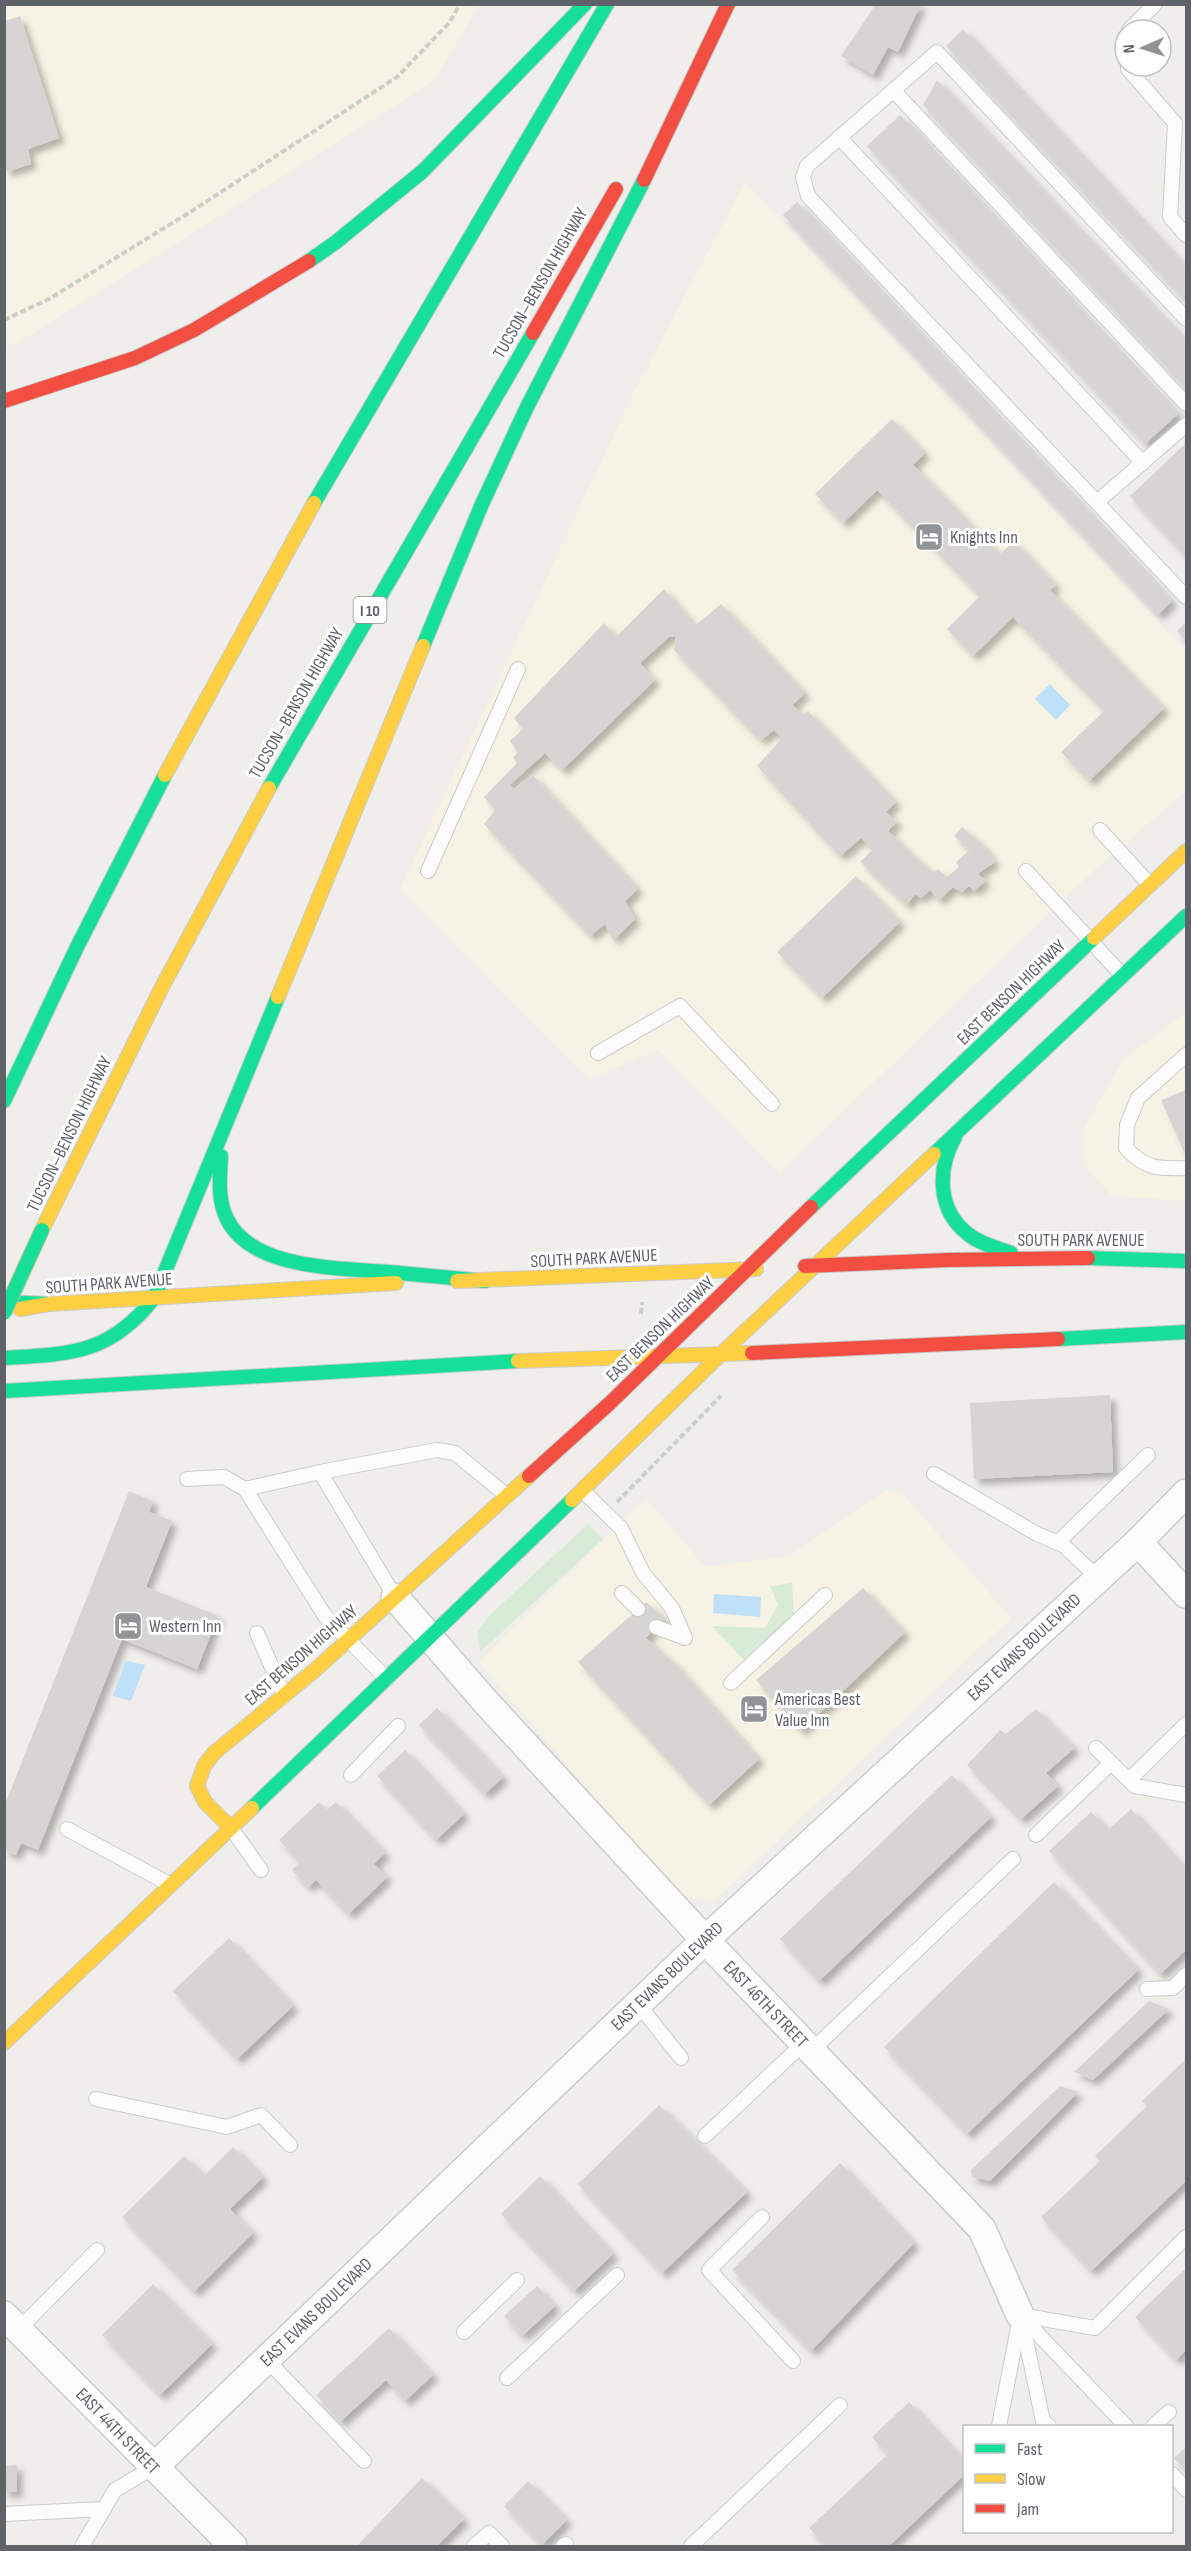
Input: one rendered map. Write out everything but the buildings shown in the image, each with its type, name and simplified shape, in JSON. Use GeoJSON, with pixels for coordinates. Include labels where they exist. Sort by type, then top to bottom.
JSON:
{"type":"FeatureCollection","features":[{"type":"Feature","properties":{"kind":"main road"},"geometry":{"type":"LineString","coordinates":[[4,401],[135,358],[195,330],[300,267],[336,242],[423,171],[585,4]]}},
{"type":"Feature","properties":{"kind":"main road"},"geometry":{"type":"LineString","coordinates":[[4,1101],[79,946],[206,696],[369,409],[608,4]]}},
{"type":"Feature","properties":{"kind":"main road"},"geometry":{"type":"LineString","coordinates":[[659,117],[727,4]]}},
{"type":"Feature","properties":{"kind":"main road"},"geometry":{"type":"LineString","coordinates":[[4,1358],[89,1347],[114,1337],[138,1318],[154,1298],[232,1114],[482,504],[527,407],[639,190],[727,4]]}},
{"type":"Feature","properties":{"kind":"main road","name":"TUCSON–BENSON HIGHWAY"},"geometry":{"type":"LineString","coordinates":[[4,1312],[152,1007],[260,804],[623,178]]}},
{"type":"Feature","properties":{"kind":"main road","name":"EAST BENSON HIGHWAY"},"geometry":{"type":"LineString","coordinates":[[231,1828],[199,1795],[195,1783],[200,1768],[214,1753],[348,1640],[659,1355],[746,1269],[1186,851]]}},
{"type":"Feature","properties":{"kind":"main road"},"geometry":{"type":"LineString","coordinates":[[4,2043],[431,1638],[721,1354],[1186,916]]}},
{"type":"Feature","properties":{"kind":"main road"},"geometry":{"type":"LineString","coordinates":[[232,1114],[218,1173],[218,1191],[223,1210],[233,1228],[246,1243],[268,1256],[297,1263],[485,1281]]}},
{"type":"Feature","properties":{"kind":"main road"},"geometry":{"type":"LineString","coordinates":[[967,1122],[949,1146],[942,1168],[944,1196],[948,1208],[966,1232],[978,1240],[1011,1253],[1039,1258]]}},
{"type":"Feature","properties":{"kind":"main road","name":"SOUTH PARK AVENUE"},"geometry":{"type":"LineString","coordinates":[[793,1267],[958,1259],[1136,1258],[1186,1261]]}},
{"type":"Feature","properties":{"kind":"main road","name":"SOUTH PARK AVENUE"},"geometry":{"type":"LineString","coordinates":[[4,1312],[48,1304],[428,1281],[485,1281],[770,1268]]}},
{"type":"Feature","properties":{"kind":"main road"},"geometry":{"type":"LineString","coordinates":[[4,1302],[48,1304]]}},
{"type":"Feature","properties":{"kind":"main road"},"geometry":{"type":"LineString","coordinates":[[4,1391],[594,1357],[804,1352],[1186,1332]]}},
{"type":"Feature","properties":{"kind":"main road"},"geometry":{"type":"LineString","coordinates":[[1147,1334],[1186,1348]]}},
{"type":"Feature","properties":{"kind":"street","name":"EAST EVANS BOULEVARD"},"geometry":{"type":"LineString","coordinates":[[154,2467],[705,1940],[1138,1542],[1186,1493]]}},
{"type":"Feature","properties":{"kind":"street"},"geometry":{"type":"LineString","coordinates":[[1138,1542],[1186,1594]]}},
{"type":"Feature","properties":{"kind":"street","name":"EAST 46TH STREET"},"geometry":{"type":"LineString","coordinates":[[395,1597],[494,1711],[705,1940],[982,2229],[1020,2315]]}},
{"type":"Feature","properties":{"kind":"street","name":"EAST 44TH STREET"},"geometry":{"type":"LineString","coordinates":[[12,2322],[233,2547]]}},
{"type":"Feature","properties":{"kind":"lane"},"geometry":{"type":"LineString","coordinates":[[1141,18],[1155,4]]}},
{"type":"Feature","properties":{"kind":"lane"},"geometry":{"type":"LineString","coordinates":[[1186,319],[937,52],[807,166],[803,177],[808,196],[1186,597]]}},
{"type":"Feature","properties":{"kind":"lane"},"geometry":{"type":"LineString","coordinates":[[1136,78],[1175,123],[1170,217],[1186,235]]}},
{"type":"Feature","properties":{"kind":"lane"},"geometry":{"type":"LineString","coordinates":[[894,91],[1186,404]]}},
{"type":"Feature","properties":{"kind":"lane"},"geometry":{"type":"LineString","coordinates":[[839,137],[1143,463]]}},
{"type":"Feature","properties":{"kind":"lane"},"geometry":{"type":"LineString","coordinates":[[1097,502],[1186,425]]}},
{"type":"Feature","properties":{"kind":"lane"},"geometry":{"type":"LineString","coordinates":[[428,871],[518,669]]}},
{"type":"Feature","properties":{"kind":"lane"},"geometry":{"type":"LineString","coordinates":[[1100,831],[1150,885]]}},
{"type":"Feature","properties":{"kind":"lane"},"geometry":{"type":"LineString","coordinates":[[1026,871],[1124,976]]}},
{"type":"Feature","properties":{"kind":"lane"},"geometry":{"type":"LineString","coordinates":[[598,1053],[680,1006],[772,1104]]}},
{"type":"Feature","properties":{"kind":"lane"},"geometry":{"type":"LineString","coordinates":[[1186,1054],[1138,1098],[1127,1125],[1126,1148],[1138,1161],[1161,1169],[1186,1168]]}},
{"type":"Feature","properties":{"kind":"lane"},"geometry":{"type":"LineString","coordinates":[[245,1489],[437,1450],[455,1453],[507,1495]]}},
{"type":"Feature","properties":{"kind":"lane"},"geometry":{"type":"LineString","coordinates":[[1057,1542],[1148,1455]]}},
{"type":"Feature","properties":{"kind":"lane"},"geometry":{"type":"LineString","coordinates":[[320,1472],[395,1597]]}},
{"type":"Feature","properties":{"kind":"lane"},"geometry":{"type":"LineString","coordinates":[[934,1474],[1037,1534],[1063,1545],[1098,1578]]}},
{"type":"Feature","properties":{"kind":"lane"},"geometry":{"type":"LineString","coordinates":[[187,1479],[224,1477],[245,1489],[325,1616],[387,1679]]}},
{"type":"Feature","properties":{"kind":"lane"},"geometry":{"type":"LineString","coordinates":[[582,1490],[621,1528],[643,1572],[672,1608],[685,1638],[656,1627]]}},
{"type":"Feature","properties":{"kind":"lane"},"geometry":{"type":"LineString","coordinates":[[622,1593],[638,1609]]}},
{"type":"Feature","properties":{"kind":"lane"},"geometry":{"type":"LineString","coordinates":[[730,1683],[825,1595]]}},
{"type":"Feature","properties":{"kind":"lane"},"geometry":{"type":"LineString","coordinates":[[257,1633],[284,1695]]}},
{"type":"Feature","properties":{"kind":"lane"},"geometry":{"type":"LineString","coordinates":[[1132,1783],[1186,1724]]}},
{"type":"Feature","properties":{"kind":"lane"},"geometry":{"type":"LineString","coordinates":[[351,1775],[398,1726]]}},
{"type":"Feature","properties":{"kind":"lane"},"geometry":{"type":"LineString","coordinates":[[1095,1748],[1132,1783],[1186,1795]]}},
{"type":"Feature","properties":{"kind":"lane"},"geometry":{"type":"LineString","coordinates":[[1036,1835],[1111,1763]]}},
{"type":"Feature","properties":{"kind":"lane"},"geometry":{"type":"LineString","coordinates":[[231,1828],[261,1870]]}},
{"type":"Feature","properties":{"kind":"lane"},"geometry":{"type":"LineString","coordinates":[[67,1829],[171,1885]]}},
{"type":"Feature","properties":{"kind":"lane"},"geometry":{"type":"LineString","coordinates":[[705,2136],[808,2047],[1013,1859]]}},
{"type":"Feature","properties":{"kind":"lane"},"geometry":{"type":"LineString","coordinates":[[1147,1989],[1173,1988],[1186,1975]]}},
{"type":"Feature","properties":{"kind":"lane"},"geometry":{"type":"LineString","coordinates":[[638,2004],[681,2058]]}},
{"type":"Feature","properties":{"kind":"lane"},"geometry":{"type":"LineString","coordinates":[[96,2100],[227,2127],[261,2115],[290,2145]]}},
{"type":"Feature","properties":{"kind":"lane"},"geometry":{"type":"LineString","coordinates":[[762,2217],[709,2270],[793,2361]]}},
{"type":"Feature","properties":{"kind":"lane"},"geometry":{"type":"LineString","coordinates":[[1020,2315],[1095,2328],[1186,2237]]}},
{"type":"Feature","properties":{"kind":"lane"},"geometry":{"type":"LineString","coordinates":[[12,2322],[96,2250]]}},
{"type":"Feature","properties":{"kind":"lane"},"geometry":{"type":"LineString","coordinates":[[507,2378],[617,2275]]}},
{"type":"Feature","properties":{"kind":"lane"},"geometry":{"type":"LineString","coordinates":[[464,2332],[517,2280]]}},
{"type":"Feature","properties":{"kind":"lane"},"geometry":{"type":"LineString","coordinates":[[999,2425],[1020,2315]]}},
{"type":"Feature","properties":{"kind":"lane"},"geometry":{"type":"LineString","coordinates":[[1020,2315],[1043,2421],[1047,2425]]}},
{"type":"Feature","properties":{"kind":"lane"},"geometry":{"type":"LineString","coordinates":[[1020,2315],[1124,2425]]}},
{"type":"Feature","properties":{"kind":"lane"},"geometry":{"type":"LineString","coordinates":[[266,2359],[364,2461]]}},
{"type":"Feature","properties":{"kind":"lane"},"geometry":{"type":"LineString","coordinates":[[691,2547],[840,2405]]}},
{"type":"Feature","properties":{"kind":"lane"},"geometry":{"type":"LineString","coordinates":[[1155,2425],[1169,2412]]}},
{"type":"Feature","properties":{"kind":"lane"},"geometry":{"type":"LineString","coordinates":[[82,2547],[115,2490],[154,2467]]}},
{"type":"Feature","properties":{"kind":"lane"},"geometry":{"type":"LineString","coordinates":[[1173,2475],[1186,2490]]}},
{"type":"Feature","properties":{"kind":"lane"},"geometry":{"type":"LineString","coordinates":[[4,2514],[104,2509]]}},
{"type":"Feature","properties":{"kind":"lane"},"geometry":{"type":"LineString","coordinates":[[474,2547],[489,2533],[502,2547]]}},
{"type":"Feature","properties":{"kind":"path"},"geometry":{"type":"LineString","coordinates":[[4,320],[49,300],[195,209],[397,78],[450,22],[460,4]]}},
{"type":"Feature","properties":{"kind":"path"},"geometry":{"type":"LineString","coordinates":[[641,1314],[642,1301]]}},
{"type":"Feature","properties":{"kind":"path"},"geometry":{"type":"LineString","coordinates":[[606,1513],[724,1394]]}},
{"type":"Feature","properties":{"kind":"shaded area"},"geometry":{"type":"Polygon","coordinates":[[[5,5],[479,5],[434,81],[19,342],[5,347],[5,5]]]}},
{"type":"Feature","properties":{"kind":"shaded area"},"geometry":{"type":"Polygon","coordinates":[[[745,182],[1186,651],[1186,791],[1092,872],[779,1173],[658,1050],[589,1079],[400,889],[635,390],[745,182]]]}},
{"type":"Feature","properties":{"kind":"shaded area"},"geometry":{"type":"Polygon","coordinates":[[[1186,1012],[1186,1201],[1112,1196],[1084,1165],[1083,1130],[1123,1060],[1186,1012]]]}},
{"type":"Feature","properties":{"kind":"shaded area"},"geometry":{"type":"Polygon","coordinates":[[[885,1491],[901,1492],[1011,1618],[713,1902],[679,1895],[479,1662],[646,1498],[705,1567],[789,1556],[885,1491]]]}},
{"type":"Feature","properties":{"kind":"green space"},"geometry":{"type":"Polygon","coordinates":[[[588,1524],[603,1539],[480,1652],[477,1632],[490,1615],[588,1524]]]}},
{"type":"Feature","properties":{"kind":"green space"},"geometry":{"type":"Polygon","coordinates":[[[792,1583],[794,1614],[744,1660],[712,1626],[765,1628],[778,1605],[770,1586],[792,1583]]]}},
{"type":"Feature","properties":{"kind":"water"},"geometry":{"type":"Polygon","coordinates":[[[1050,684],[1070,705],[1056,720],[1035,699],[1050,684]]]}},
{"type":"Feature","properties":{"kind":"water"},"geometry":{"type":"Polygon","coordinates":[[[714,1594],[761,1597],[760,1617],[713,1613],[714,1594]]]}},
{"type":"Feature","properties":{"kind":"water"},"geometry":{"type":"Polygon","coordinates":[[[126,1661],[145,1665],[131,1701],[113,1696],[126,1661]]]}},
{"type":"Feature","properties":{"kind":"traffic: fast"},"geometry":{"type":"LineString","coordinates":[[309,261],[336,242],[423,171],[585,4]]}},
{"type":"Feature","properties":{"kind":"traffic: fast"},"geometry":{"type":"LineString","coordinates":[[314,503],[607,4]]}},
{"type":"Feature","properties":{"kind":"traffic: fast"},"geometry":{"type":"LineString","coordinates":[[423,646],[482,504],[527,407],[644,180]]}},
{"type":"Feature","properties":{"kind":"traffic: fast"},"geometry":{"type":"LineString","coordinates":[[269,788],[533,333]]}},
{"type":"Feature","properties":{"kind":"traffic: fast"},"geometry":{"type":"LineString","coordinates":[[4,1101],[77,947],[165,775]]}},
{"type":"Feature","properties":{"kind":"traffic: fast"},"geometry":{"type":"LineString","coordinates":[[934,1154],[1186,916]]}},
{"type":"Feature","properties":{"kind":"traffic: fast"},"geometry":{"type":"LineString","coordinates":[[811,1207],[1094,938]]}},
{"type":"Feature","properties":{"kind":"traffic: fast"},"geometry":{"type":"LineString","coordinates":[[4,1358],[50,1355],[88,1348],[105,1341],[121,1330],[154,1298],[278,997]]}},
{"type":"Feature","properties":{"kind":"traffic: fast"},"geometry":{"type":"LineString","coordinates":[[955,1137],[949,1149],[943,1175],[943,1188],[950,1213],[968,1234],[1011,1253]]}},
{"type":"Feature","properties":{"kind":"traffic: fast"},"geometry":{"type":"LineString","coordinates":[[221,1156],[220,1188],[227,1219],[239,1236],[256,1248],[277,1257],[323,1267],[485,1281]]}},
{"type":"Feature","properties":{"kind":"traffic: fast"},"geometry":{"type":"LineString","coordinates":[[4,1313],[42,1230]]}},
{"type":"Feature","properties":{"kind":"traffic: fast"},"geometry":{"type":"LineString","coordinates":[[1088,1258],[1186,1261]]}},
{"type":"Feature","properties":{"kind":"traffic: fast"},"geometry":{"type":"LineString","coordinates":[[4,1302],[49,1304]]}},
{"type":"Feature","properties":{"kind":"traffic: fast"},"geometry":{"type":"LineString","coordinates":[[1058,1339],[1186,1332]]}},
{"type":"Feature","properties":{"kind":"traffic: fast"},"geometry":{"type":"LineString","coordinates":[[4,1391],[518,1361]]}},
{"type":"Feature","properties":{"kind":"traffic: fast"},"geometry":{"type":"LineString","coordinates":[[252,1808],[572,1500]]}},
{"type":"Feature","properties":{"kind":"traffic: slow"},"geometry":{"type":"LineString","coordinates":[[165,775],[314,503]]}},
{"type":"Feature","properties":{"kind":"traffic: slow"},"geometry":{"type":"LineString","coordinates":[[278,997],[423,646]]}},
{"type":"Feature","properties":{"kind":"traffic: slow"},"geometry":{"type":"LineString","coordinates":[[42,1230],[162,987],[269,788]]}},
{"type":"Feature","properties":{"kind":"traffic: slow"},"geometry":{"type":"LineString","coordinates":[[1094,938],[1186,851]]}},
{"type":"Feature","properties":{"kind":"traffic: slow"},"geometry":{"type":"LineString","coordinates":[[572,1500],[721,1354],[934,1154]]}},
{"type":"Feature","properties":{"kind":"traffic: slow"},"geometry":{"type":"LineString","coordinates":[[457,1281],[756,1269]]}},
{"type":"Feature","properties":{"kind":"traffic: slow"},"geometry":{"type":"LineString","coordinates":[[20,1309],[49,1304],[396,1283]]}},
{"type":"Feature","properties":{"kind":"traffic: slow"},"geometry":{"type":"LineString","coordinates":[[518,1361],[752,1353]]}},
{"type":"Feature","properties":{"kind":"traffic: slow"},"geometry":{"type":"LineString","coordinates":[[231,1828],[205,1802],[197,1786],[204,1766],[214,1753],[315,1670],[529,1476]]}},
{"type":"Feature","properties":{"kind":"traffic: slow"},"geometry":{"type":"LineString","coordinates":[[4,2043],[252,1808]]}},
{"type":"Feature","properties":{"kind":"traffic: jam"},"geometry":{"type":"LineString","coordinates":[[644,180],[728,4]]}},
{"type":"Feature","properties":{"kind":"traffic: jam"},"geometry":{"type":"LineString","coordinates":[[533,333],[616,189]]}},
{"type":"Feature","properties":{"kind":"traffic: jam"},"geometry":{"type":"LineString","coordinates":[[4,401],[135,358],[194,330],[309,261]]}},
{"type":"Feature","properties":{"kind":"traffic: jam"},"geometry":{"type":"LineString","coordinates":[[529,1476],[610,1403],[811,1207]]}},
{"type":"Feature","properties":{"kind":"traffic: jam"},"geometry":{"type":"LineString","coordinates":[[805,1266],[948,1260],[1088,1258]]}},
{"type":"Feature","properties":{"kind":"traffic: jam"},"geometry":{"type":"LineString","coordinates":[[752,1353],[1058,1339]]}},
{"type":"Feature","properties":{"kind":"place","name":"Knights Inn"},"geometry":{"type":"Point","coordinates":[929,537]}},
{"type":"Feature","properties":{"kind":"place","name":"Western Inn"},"geometry":{"type":"Point","coordinates":[128,1626]}},
{"type":"Feature","properties":{"kind":"place","name":"Americas Best Value Inn"},"geometry":{"type":"Point","coordinates":[754,1709]}}]}
